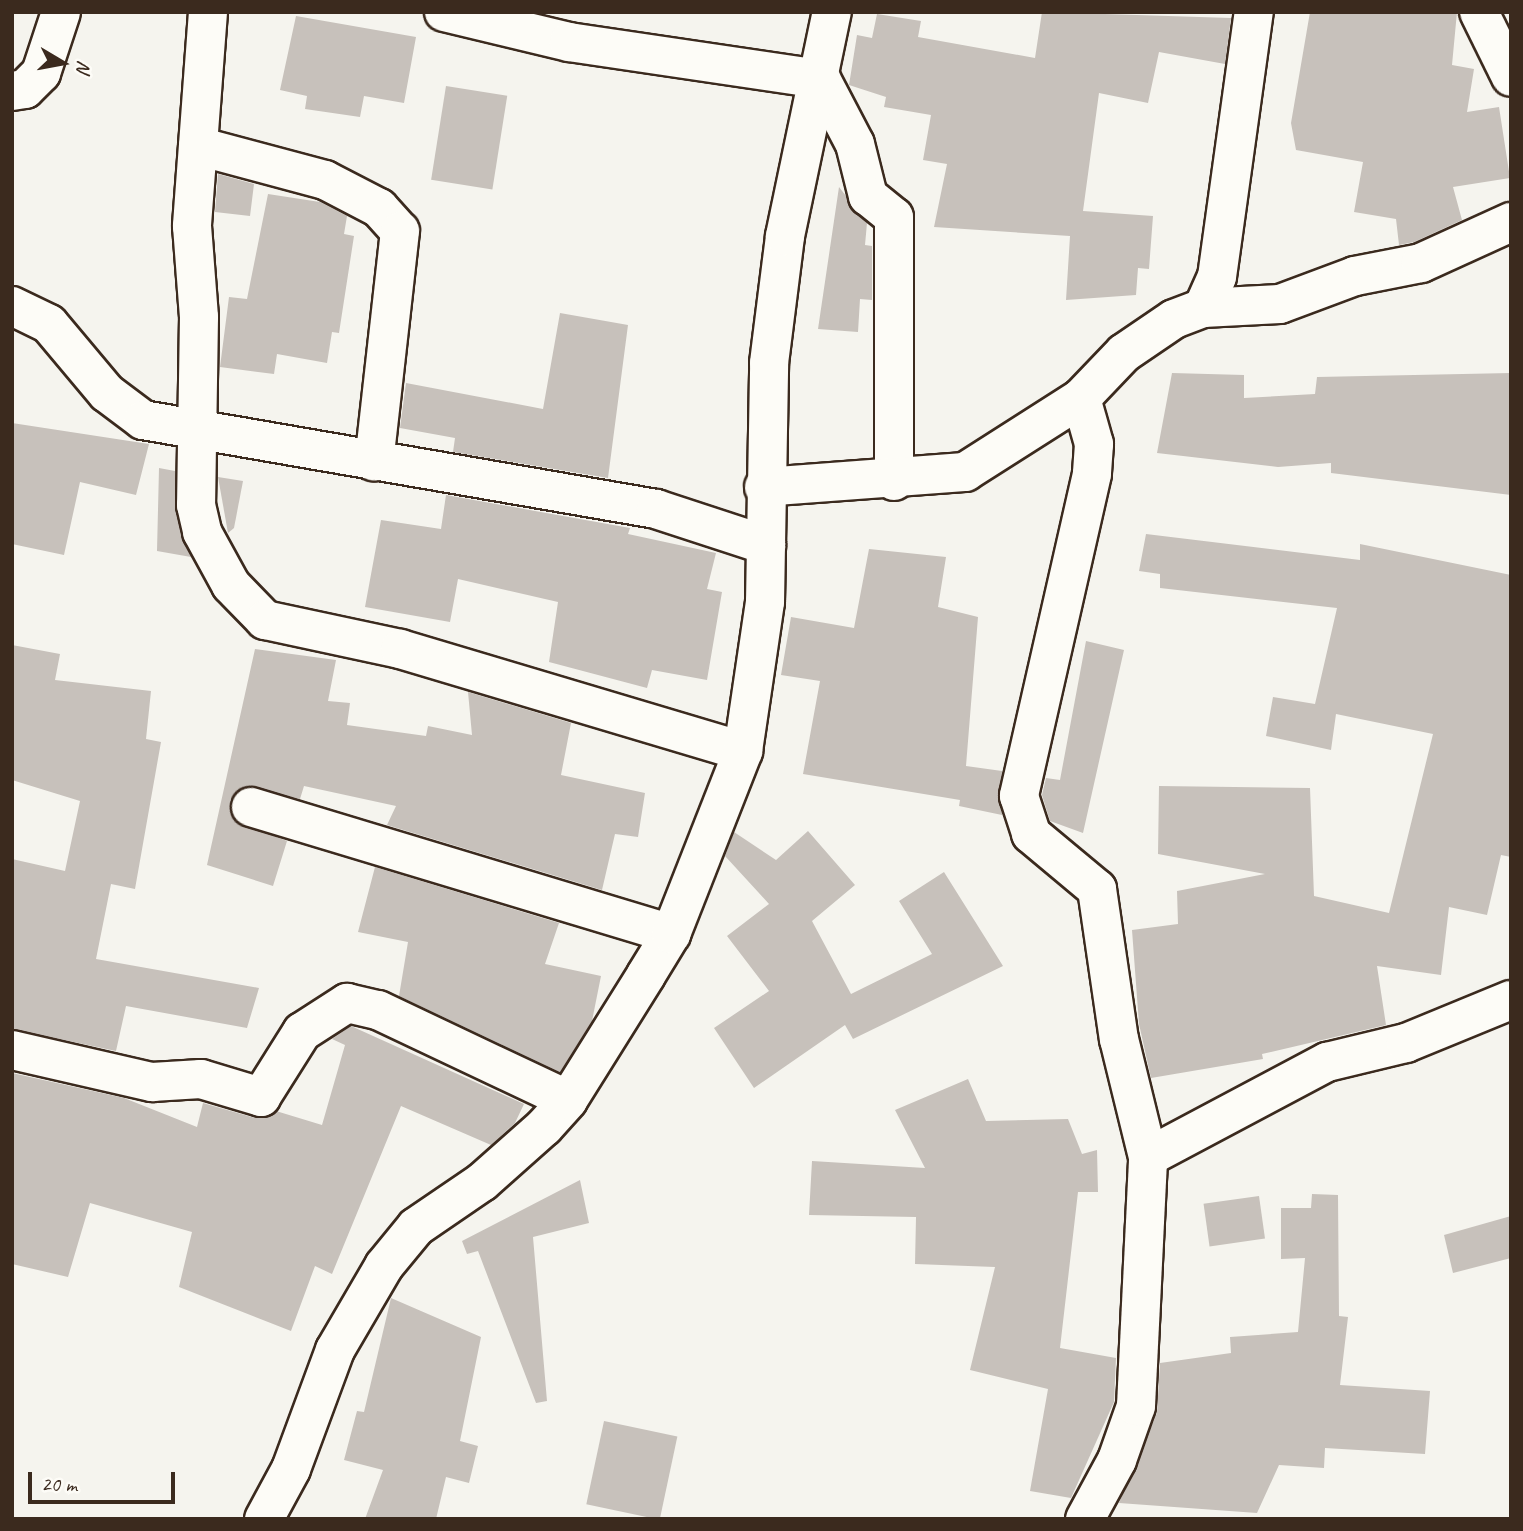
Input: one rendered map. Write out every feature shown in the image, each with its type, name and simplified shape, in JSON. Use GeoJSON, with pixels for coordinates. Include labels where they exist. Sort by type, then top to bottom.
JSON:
{"type":"FeatureCollection","features":[{"type":"Feature","properties":{"kind":"street"},"geometry":{"type":"LineString","coordinates":[[12,91],[25,89],[41,73],[61,12]]}},
{"type":"Feature","properties":{"kind":"street"},"geometry":{"type":"LineString","coordinates":[[208,12],[192,226],[198,317],[195,430],[202,532],[231,585],[260,619],[400,649],[743,751]]}},
{"type":"Feature","properties":{"kind":"street"},"geometry":{"type":"LineString","coordinates":[[444,12],[569,42],[821,79]]}},
{"type":"Feature","properties":{"kind":"street"},"geometry":{"type":"LineString","coordinates":[[264,1519],[291,1469],[335,1350],[384,1266],[416,1227],[482,1182],[568,1100],[671,934],[743,751],[761,649],[769,363],[785,236],[821,79],[832,12]]}},
{"type":"Feature","properties":{"kind":"street"},"geometry":{"type":"LineString","coordinates":[[1203,308],[1217,277],[1240,78],[1254,12]]}},
{"type":"Feature","properties":{"kind":"street"},"geometry":{"type":"LineString","coordinates":[[1479,12],[1511,77]]}},
{"type":"Feature","properties":{"kind":"street"},"geometry":{"type":"LineString","coordinates":[[821,79],[855,144],[868,196],[894,217],[894,481]]}},
{"type":"Feature","properties":{"kind":"street"},"geometry":{"type":"LineString","coordinates":[[198,146],[326,180],[379,208],[400,231],[374,462]]}},
{"type":"Feature","properties":{"kind":"street"},"geometry":{"type":"LineString","coordinates":[[764,487],[894,481],[965,472],[1081,398],[1124,353],[1174,319],[1203,308],[1280,304],[1355,276],[1421,263],[1511,222]]}},
{"type":"Feature","properties":{"kind":"street"},"geometry":{"type":"LineString","coordinates":[[12,306],[49,324],[125,410],[195,430],[656,509],[766,545]]}},
{"type":"Feature","properties":{"kind":"street"},"geometry":{"type":"LineString","coordinates":[[1081,398],[1094,444],[1092,474],[1019,796],[1031,834],[1097,889],[1119,1039],[1148,1157],[1136,1406],[1117,1460],[1085,1519]]}},
{"type":"Feature","properties":{"kind":"street"},"geometry":{"type":"LineString","coordinates":[[251,807],[671,934]]}},
{"type":"Feature","properties":{"kind":"street"},"geometry":{"type":"LineString","coordinates":[[1148,1157],[1327,1062],[1406,1043],[1511,1000]]}},
{"type":"Feature","properties":{"kind":"street"},"geometry":{"type":"LineString","coordinates":[[12,1050],[148,1082],[201,1079],[264,1096],[302,1032],[347,1003],[378,1010],[568,1100]]}},
{"type":"Feature","properties":{"kind":"building"},"geometry":{"type":"Polygon","coordinates":[[[1042,12],[1231,18],[1225,64],[1159,52],[1148,103],[1099,93],[1083,211],[1153,216],[1149,269],[1138,268],[1136,295],[1066,300],[1070,236],[934,227],[947,164],[923,160],[931,115],[884,107],[886,97],[849,85],[857,35],[872,38],[877,14],[921,21],[918,37],[1035,58],[1042,12]]]}},
{"type":"Feature","properties":{"kind":"building"},"geometry":{"type":"Polygon","coordinates":[[[1310,12],[1457,12],[1452,65],[1474,69],[1467,112],[1499,107],[1510,178],[1453,187],[1462,220],[1414,242],[1399,245],[1396,219],[1354,212],[1363,162],[1296,150],[1291,123],[1310,12]]]}},
{"type":"Feature","properties":{"kind":"building"},"geometry":{"type":"Polygon","coordinates":[[[296,16],[416,37],[404,103],[364,96],[360,117],[305,109],[307,96],[280,90],[296,16]]]}},
{"type":"Feature","properties":{"kind":"building"},"geometry":{"type":"Polygon","coordinates":[[[446,86],[507,96],[492,190],[431,180],[446,86]]]}},
{"type":"Feature","properties":{"kind":"building"},"geometry":{"type":"Polygon","coordinates":[[[218,174],[254,184],[250,216],[215,212],[218,174]]]}},
{"type":"Feature","properties":{"kind":"building"},"geometry":{"type":"Polygon","coordinates":[[[839,187],[867,223],[865,245],[872,246],[872,300],[860,299],[858,332],[818,329],[839,187]]]}},
{"type":"Feature","properties":{"kind":"building"},"geometry":{"type":"Polygon","coordinates":[[[268,194],[320,202],[347,216],[344,234],[354,236],[339,333],[332,332],[327,363],[277,354],[274,374],[220,367],[229,297],[247,299],[268,194]]]}},
{"type":"Feature","properties":{"kind":"building"},"geometry":{"type":"Polygon","coordinates":[[[560,313],[628,325],[608,478],[453,452],[455,438],[400,428],[406,383],[543,409],[560,313]]]}},
{"type":"Feature","properties":{"kind":"building"},"geometry":{"type":"Polygon","coordinates":[[[1172,373],[1244,375],[1244,398],[1315,394],[1317,377],[1511,373],[1511,495],[1331,473],[1331,463],[1278,467],[1157,453],[1172,373]]]}},
{"type":"Feature","properties":{"kind":"building"},"geometry":{"type":"Polygon","coordinates":[[[12,423],[149,444],[136,495],[80,482],[64,555],[12,544],[12,423]]]}},
{"type":"Feature","properties":{"kind":"building"},"geometry":{"type":"Polygon","coordinates":[[[159,468],[175,471],[175,510],[191,557],[157,551],[159,468]]]}},
{"type":"Feature","properties":{"kind":"building"},"geometry":{"type":"Polygon","coordinates":[[[218,477],[243,481],[234,528],[228,533],[218,477]]]}},
{"type":"Feature","properties":{"kind":"building"},"geometry":{"type":"Polygon","coordinates":[[[446,495],[630,528],[628,534],[716,553],[707,589],[722,592],[707,680],[652,670],[647,688],[549,662],[558,602],[458,579],[450,622],[365,607],[381,520],[441,529],[446,495]]]}},
{"type":"Feature","properties":{"kind":"building"},"geometry":{"type":"Polygon","coordinates":[[[1146,534],[1360,560],[1360,544],[1511,575],[1511,857],[1501,855],[1487,915],[1449,907],[1441,975],[1377,966],[1386,1025],[1262,1054],[1263,1059],[1151,1078],[1139,1024],[1132,930],[1178,924],[1177,891],[1265,874],[1158,854],[1159,786],[1310,788],[1314,896],[1389,913],[1433,734],[1336,714],[1331,750],[1266,736],[1273,697],[1315,704],[1337,608],[1160,588],[1160,574],[1139,571],[1146,534]]]}},
{"type":"Feature","properties":{"kind":"building"},"geometry":{"type":"Polygon","coordinates":[[[869,549],[946,557],[938,607],[978,617],[966,766],[1002,771],[1002,815],[959,806],[960,800],[803,774],[820,681],[781,675],[791,617],[854,628],[869,549]]]}},
{"type":"Feature","properties":{"kind":"building"},"geometry":{"type":"Polygon","coordinates":[[[1086,641],[1124,650],[1083,833],[1050,821],[1042,795],[1046,778],[1060,780],[1086,641]]]}},
{"type":"Feature","properties":{"kind":"building"},"geometry":{"type":"Polygon","coordinates":[[[12,645],[60,654],[55,680],[151,691],[146,739],[161,742],[135,889],[111,884],[96,959],[259,988],[247,1028],[126,1006],[116,1051],[12,1029],[12,859],[65,871],[80,801],[12,780],[12,645]]]}},
{"type":"Feature","properties":{"kind":"building"},"geometry":{"type":"Polygon","coordinates":[[[255,649],[336,660],[328,701],[350,703],[347,725],[426,736],[428,726],[472,735],[468,692],[571,723],[561,775],[645,793],[638,837],[615,834],[602,890],[387,825],[396,806],[304,786],[300,799],[247,786],[230,800],[235,821],[287,841],[273,886],[207,865],[255,649]]]}},
{"type":"Feature","properties":{"kind":"building"},"geometry":{"type":"Polygon","coordinates":[[[808,831],[855,885],[812,921],[851,994],[932,954],[899,901],[944,872],[1003,966],[853,1039],[845,1025],[754,1088],[714,1028],[769,991],[727,936],[769,904],[725,856],[734,832],[776,860],[808,831]]]}},
{"type":"Feature","properties":{"kind":"building"},"geometry":{"type":"Polygon","coordinates":[[[375,867],[559,923],[545,964],[601,976],[592,1021],[560,1072],[399,996],[408,942],[358,932],[375,867]]]}},
{"type":"Feature","properties":{"kind":"building"},"geometry":{"type":"Polygon","coordinates":[[[351,1026],[524,1104],[515,1123],[491,1145],[401,1106],[332,1274],[315,1266],[291,1331],[179,1287],[192,1232],[90,1203],[68,1277],[12,1264],[12,1073],[124,1098],[197,1127],[203,1103],[255,1118],[276,1111],[322,1125],[345,1045],[332,1039],[351,1026]]]}},
{"type":"Feature","properties":{"kind":"building"},"geometry":{"type":"Polygon","coordinates":[[[968,1079],[986,1121],[1068,1119],[1082,1154],[1097,1150],[1098,1192],[1078,1192],[1060,1348],[1116,1358],[1114,1402],[1071,1498],[1030,1491],[1048,1389],[970,1370],[995,1267],[915,1264],[916,1217],[809,1215],[812,1161],[925,1168],[895,1110],[968,1079]]]}},
{"type":"Feature","properties":{"kind":"building"},"geometry":{"type":"Polygon","coordinates":[[[580,1180],[589,1223],[533,1237],[547,1401],[536,1403],[478,1251],[467,1254],[462,1241],[580,1180]]]}},
{"type":"Feature","properties":{"kind":"building"},"geometry":{"type":"Polygon","coordinates":[[[1312,1194],[1338,1195],[1339,1316],[1348,1317],[1340,1385],[1430,1391],[1425,1454],[1325,1448],[1324,1468],[1279,1465],[1257,1513],[1119,1503],[1157,1413],[1160,1363],[1231,1353],[1230,1337],[1298,1332],[1305,1258],[1281,1259],[1281,1208],[1311,1208],[1312,1194]]]}},
{"type":"Feature","properties":{"kind":"building"},"geometry":{"type":"Polygon","coordinates":[[[1259,1196],[1265,1239],[1210,1246],[1204,1204],[1259,1196]]]}},
{"type":"Feature","properties":{"kind":"building"},"geometry":{"type":"Polygon","coordinates":[[[1511,1216],[1511,1258],[1453,1273],[1444,1235],[1511,1216]]]}},
{"type":"Feature","properties":{"kind":"building"},"geometry":{"type":"Polygon","coordinates":[[[391,1298],[481,1337],[460,1441],[478,1446],[469,1483],[446,1477],[436,1519],[365,1519],[383,1470],[344,1460],[357,1411],[364,1412],[391,1298]]]}},
{"type":"Feature","properties":{"kind":"building"},"geometry":{"type":"Polygon","coordinates":[[[604,1421],[677,1437],[660,1519],[586,1504],[604,1421]]]}}]}
